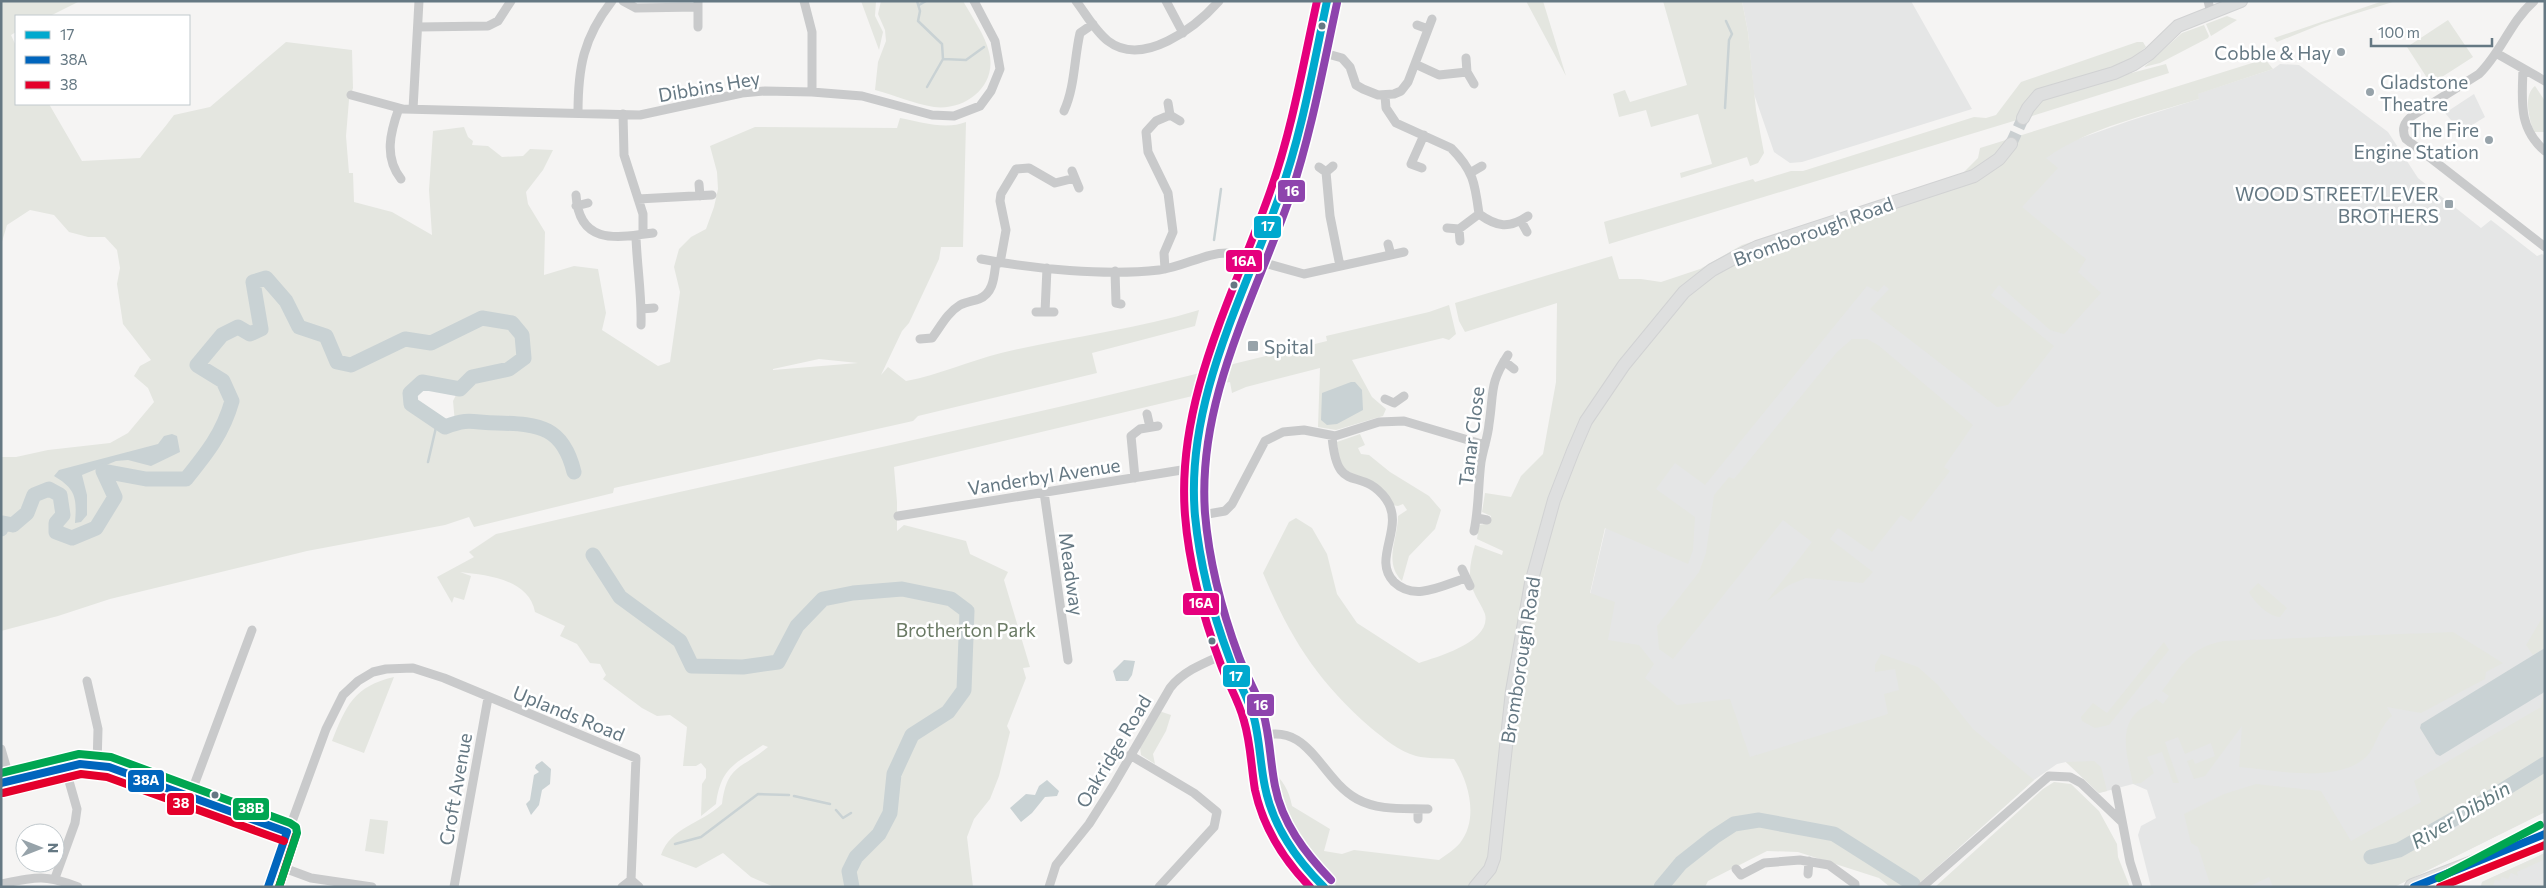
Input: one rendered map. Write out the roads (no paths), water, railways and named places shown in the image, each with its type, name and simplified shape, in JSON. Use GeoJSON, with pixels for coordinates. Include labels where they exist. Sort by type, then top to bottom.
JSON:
{"type":"FeatureCollection","features":[{"type":"Feature","properties":{"kind":"highway"},"geometry":{"type":"LineString","coordinates":[[2413,887],[2540,837]]}},
{"type":"Feature","properties":{"kind":"highway"},"geometry":{"type":"LineString","coordinates":[[2444,887],[2540,837]]}},
{"type":"Feature","properties":{"kind":"street"},"geometry":{"type":"LineString","coordinates":[[413,109],[419,1]]}},
{"type":"Feature","properties":{"kind":"street"},"geometry":{"type":"LineString","coordinates":[[419,28],[488,26],[498,21],[511,1]]}},
{"type":"Feature","properties":{"kind":"street"},"geometry":{"type":"LineString","coordinates":[[578,113],[578,88],[584,50],[592,31],[612,1]]}},
{"type":"Feature","properties":{"kind":"street"},"geometry":{"type":"LineString","coordinates":[[623,1],[636,8],[698,4],[698,27]]}},
{"type":"Feature","properties":{"kind":"street"},"geometry":{"type":"LineString","coordinates":[[804,1],[812,32],[812,92]]}},
{"type":"Feature","properties":{"kind":"street","name":"Dibbins Hey"},"geometry":{"type":"LineString","coordinates":[[351,95],[399,108],[413,109],[623,114],[658,113],[691,103],[742,93],[766,91],[812,92],[862,96],[944,117],[954,116],[980,106],[991,91],[1000,69],[995,41],[974,1]]}},
{"type":"Feature","properties":{"kind":"street"},"geometry":{"type":"LineString","coordinates":[[1076,1],[1108,42],[1122,48],[1134,49],[1146,48],[1183,33],[1197,25],[1220,1]]}},
{"type":"Feature","properties":{"kind":"street"},"geometry":{"type":"LineString","coordinates":[[1166,1],[1183,33]]}},
{"type":"Feature","properties":{"kind":"street"},"geometry":{"type":"LineString","coordinates":[[1324,887],[1285,838],[1272,814],[1265,787],[1253,716],[1227,653],[1208,588],[1196,516],[1194,468],[1197,439],[1208,393],[1296,147],[1327,1]]}},
{"type":"Feature","properties":{"kind":"street"},"geometry":{"type":"LineString","coordinates":[[2023,118],[2028,108],[2039,95],[2114,73],[2134,64],[2149,54],[2178,26],[2209,7],[2241,1]]}},
{"type":"Feature","properties":{"kind":"street"},"geometry":{"type":"LineString","coordinates":[[2534,1],[2514,22],[2496,53],[2479,74],[2412,116],[2406,121],[2403,129],[2406,139],[2545,247]]}},
{"type":"Feature","properties":{"kind":"street"},"geometry":{"type":"LineString","coordinates":[[1317,51],[1342,58],[1350,68],[1356,85],[1369,93],[1385,96],[1401,91],[1408,82],[1432,19]]}},
{"type":"Feature","properties":{"kind":"street"},"geometry":{"type":"LineString","coordinates":[[1064,111],[1073,98],[1074,57],[1080,33],[1093,24]]}},
{"type":"Feature","properties":{"kind":"street"},"geometry":{"type":"LineString","coordinates":[[1416,25],[1428,29]]}},
{"type":"Feature","properties":{"kind":"street"},"geometry":{"type":"LineString","coordinates":[[2496,53],[2545,81]]}},
{"type":"Feature","properties":{"kind":"street"},"geometry":{"type":"LineString","coordinates":[[1466,58],[1467,72],[1474,84]]}},
{"type":"Feature","properties":{"kind":"street"},"geometry":{"type":"LineString","coordinates":[[1415,64],[1438,75],[1467,72]]}},
{"type":"Feature","properties":{"kind":"street"},"geometry":{"type":"LineString","coordinates":[[2523,69],[2522,98],[2526,129],[2545,151]]}},
{"type":"Feature","properties":{"kind":"street"},"geometry":{"type":"LineString","coordinates":[[1385,96],[1386,108],[1396,123],[1451,148],[1470,173],[1477,188],[1479,214]]}},
{"type":"Feature","properties":{"kind":"street"},"geometry":{"type":"LineString","coordinates":[[1168,103],[1170,115],[1180,121]]}},
{"type":"Feature","properties":{"kind":"street"},"geometry":{"type":"LineString","coordinates":[[387,177],[398,175],[389,146],[399,108]]}},
{"type":"Feature","properties":{"kind":"street"},"geometry":{"type":"LineString","coordinates":[[623,114],[624,155],[643,214],[644,235],[637,270],[641,282],[641,325]]}},
{"type":"Feature","properties":{"kind":"street"},"geometry":{"type":"LineString","coordinates":[[1165,269],[1164,253],[1173,232],[1168,193],[1148,152],[1142,133],[1156,121],[1170,115]]}},
{"type":"Feature","properties":{"kind":"street"},"geometry":{"type":"LineString","coordinates":[[1415,168],[1411,164],[1424,135]]}},
{"type":"Feature","properties":{"kind":"street","name":"Bromborough Road"},"geometry":{"type":"LineString","coordinates":[[1475,887],[1490,869],[1494,858],[1512,692],[1523,620],[1535,567],[1554,500],[1586,421],[1624,365],[1684,292],[1712,270],[1757,247],[1974,176],[2000,159],[2010,144]]}},
{"type":"Feature","properties":{"kind":"street"},"geometry":{"type":"LineString","coordinates":[[1470,173],[1482,166]]}},
{"type":"Feature","properties":{"kind":"street"},"geometry":{"type":"LineString","coordinates":[[920,339],[934,341],[945,318],[961,304],[981,298],[988,293],[993,281],[1006,230],[1000,201],[1016,169],[1029,168],[1055,183],[1074,175],[1079,188]]}},
{"type":"Feature","properties":{"kind":"street"},"geometry":{"type":"LineString","coordinates":[[1326,168],[1330,216],[1340,266]]}},
{"type":"Feature","properties":{"kind":"street"},"geometry":{"type":"LineString","coordinates":[[699,184],[700,196]]}},
{"type":"Feature","properties":{"kind":"street"},"geometry":{"type":"LineString","coordinates":[[576,195],[576,206],[587,228],[610,237],[644,235]]}},
{"type":"Feature","properties":{"kind":"street"},"geometry":{"type":"LineString","coordinates":[[638,199],[712,195]]}},
{"type":"Feature","properties":{"kind":"street"},"geometry":{"type":"LineString","coordinates":[[576,206],[588,203]]}},
{"type":"Feature","properties":{"kind":"street"},"geometry":{"type":"LineString","coordinates":[[1479,214],[1500,226],[1508,226],[1525,218],[1527,232]]}},
{"type":"Feature","properties":{"kind":"street"},"geometry":{"type":"LineString","coordinates":[[1447,228],[1459,229],[1479,214]]}},
{"type":"Feature","properties":{"kind":"street"},"geometry":{"type":"LineString","coordinates":[[1459,229],[1460,241]]}},
{"type":"Feature","properties":{"kind":"street"},"geometry":{"type":"LineString","coordinates":[[1388,244],[1391,255]]}},
{"type":"Feature","properties":{"kind":"street"},"geometry":{"type":"LineString","coordinates":[[981,259],[1047,268],[1115,271],[1165,269],[1182,266],[1220,253],[1229,253],[1304,274],[1404,252]]}},
{"type":"Feature","properties":{"kind":"street"},"geometry":{"type":"LineString","coordinates":[[1045,312],[1047,268]]}},
{"type":"Feature","properties":{"kind":"street"},"geometry":{"type":"LineString","coordinates":[[1115,271],[1116,303],[1120,304]]}},
{"type":"Feature","properties":{"kind":"street"},"geometry":{"type":"LineString","coordinates":[[641,309],[654,308]]}},
{"type":"Feature","properties":{"kind":"street","name":"Tanar Close"},"geometry":{"type":"LineString","coordinates":[[1474,531],[1477,518],[1481,462],[1485,445],[1492,386],[1506,358],[1514,369]]}},
{"type":"Feature","properties":{"kind":"street"},"geometry":{"type":"LineString","coordinates":[[1392,421],[1394,403],[1404,396]]}},
{"type":"Feature","properties":{"kind":"street"},"geometry":{"type":"LineString","coordinates":[[1385,399],[1394,403]]}},
{"type":"Feature","properties":{"kind":"street"},"geometry":{"type":"LineString","coordinates":[[1135,478],[1131,436],[1140,430],[1154,427],[1148,414]]}},
{"type":"Feature","properties":{"kind":"street"},"geometry":{"type":"LineString","coordinates":[[1196,516],[1225,511],[1232,504],[1260,449],[1270,437],[1296,429],[1332,436],[1392,421],[1404,421],[1485,445]]}},
{"type":"Feature","properties":{"kind":"street"},"geometry":{"type":"LineString","coordinates":[[1332,436],[1335,461],[1339,470],[1344,475],[1371,485],[1387,501],[1391,511],[1393,528],[1385,563],[1393,581],[1406,590],[1420,592],[1466,578]]}},
{"type":"Feature","properties":{"kind":"street","name":"Vanderbyl Avenue"},"geometry":{"type":"LineString","coordinates":[[898,516],[1194,468]]}},
{"type":"Feature","properties":{"kind":"street","name":"Meadway"},"geometry":{"type":"LineString","coordinates":[[1044,492],[1068,660]]}},
{"type":"Feature","properties":{"kind":"street"},"geometry":{"type":"LineString","coordinates":[[1477,518],[1487,520]]}},
{"type":"Feature","properties":{"kind":"street"},"geometry":{"type":"LineString","coordinates":[[190,796],[243,644],[252,630]]}},
{"type":"Feature","properties":{"kind":"street","name":"Oakridge Road"},"geometry":{"type":"LineString","coordinates":[[1049,887],[1056,865],[1088,824],[1130,755],[1158,704],[1178,678],[1227,653]]}},
{"type":"Feature","properties":{"kind":"street"},"geometry":{"type":"LineString","coordinates":[[268,887],[326,729],[343,695],[358,681],[373,672],[386,669],[414,668],[444,678],[488,698]]}},
{"type":"Feature","properties":{"kind":"street"},"geometry":{"type":"LineString","coordinates":[[87,681],[98,728],[97,766]]}},
{"type":"Feature","properties":{"kind":"street","name":"Uplands Road"},"geometry":{"type":"LineString","coordinates":[[488,698],[636,758],[631,880]]}},
{"type":"Feature","properties":{"kind":"street","name":"Croft Avenue"},"geometry":{"type":"LineString","coordinates":[[454,887],[488,698]]}},
{"type":"Feature","properties":{"kind":"street"},"geometry":{"type":"LineString","coordinates":[[1258,737],[1278,733],[1287,734],[1305,745],[1343,790],[1368,805],[1423,809],[1418,819]]}},
{"type":"Feature","properties":{"kind":"street"},"geometry":{"type":"LineString","coordinates":[[1,749],[6,781],[80,764],[97,766],[118,770],[287,832]]}},
{"type":"Feature","properties":{"kind":"street"},"geometry":{"type":"LineString","coordinates":[[1130,755],[1194,793],[1217,812],[1214,827],[1159,887]]}},
{"type":"Feature","properties":{"kind":"street"},"geometry":{"type":"LineString","coordinates":[[55,878],[75,823],[76,809],[65,767]]}},
{"type":"Feature","properties":{"kind":"street"},"geometry":{"type":"LineString","coordinates":[[1922,887],[2049,776],[2070,777],[2081,783],[2122,822]]}},
{"type":"Feature","properties":{"kind":"street"},"geometry":{"type":"LineString","coordinates":[[2116,788],[2122,822],[2138,887]]}},
{"type":"Feature","properties":{"kind":"street"},"geometry":{"type":"LineString","coordinates":[[1736,870],[1741,875],[1764,863],[1775,860],[1809,861],[1829,865],[1855,884],[1855,887]]}},
{"type":"Feature","properties":{"kind":"street"},"geometry":{"type":"LineString","coordinates":[[1808,874],[1809,861]]}},
{"type":"Feature","properties":{"kind":"street"},"geometry":{"type":"LineString","coordinates":[[276,865],[311,878],[372,887]]}},
{"type":"Feature","properties":{"kind":"street"},"geometry":{"type":"LineString","coordinates":[[1,884],[41,876],[55,878],[78,887]]}},
{"type":"Feature","properties":{"kind":"street"},"geometry":{"type":"LineString","coordinates":[[622,887],[631,880],[639,887]]}},
{"type":"Feature","properties":{"kind":"waterway"},"geometry":{"type":"LineString","coordinates":[[917,1],[920,11],[918,21],[942,44],[943,59],[927,87]]}},
{"type":"Feature","properties":{"kind":"waterway"},"geometry":{"type":"LineString","coordinates":[[919,5],[926,1]]}},
{"type":"Feature","properties":{"kind":"waterway"},"geometry":{"type":"LineString","coordinates":[[1725,108],[1729,40],[1732,34],[1726,21]]}},
{"type":"Feature","properties":{"kind":"waterway"},"geometry":{"type":"LineString","coordinates":[[943,59],[966,60],[984,47]]}},
{"type":"Feature","properties":{"kind":"waterway"},"geometry":{"type":"LineString","coordinates":[[1214,240],[1221,189]]}},
{"type":"Feature","properties":{"kind":"waterway"},"geometry":{"type":"LineString","coordinates":[[1,529],[3,523],[13,525],[27,513],[34,495],[49,489],[60,495],[63,515],[56,523],[56,532],[72,538],[96,528],[115,497],[103,471],[146,479],[186,479],[219,433],[232,401],[223,381],[197,365],[222,335],[238,327],[250,334],[261,329],[253,282],[266,278],[286,301],[299,327],[326,336],[337,362],[351,365],[405,339],[431,343],[482,318],[512,323],[522,335],[524,358],[509,369],[472,377],[460,389],[422,382],[410,393],[411,404],[445,427],[460,422],[472,421],[526,425],[548,431],[563,446],[574,472]]}},
{"type":"Feature","properties":{"kind":"waterway"},"geometry":{"type":"LineString","coordinates":[[428,462],[437,423]]}},
{"type":"Feature","properties":{"kind":"waterway"},"geometry":{"type":"LineString","coordinates":[[593,555],[620,597],[680,641],[692,666],[743,667],[778,662],[797,626],[823,599],[853,593],[902,589],[951,599],[967,611],[964,690],[948,712],[912,735],[894,774],[890,813],[879,834],[856,857],[849,871],[852,887]]}},
{"type":"Feature","properties":{"kind":"waterway","name":"River Dibbin"},"geometry":{"type":"LineString","coordinates":[[2371,857],[2399,850],[2477,806],[2545,764]]}},
{"type":"Feature","properties":{"kind":"waterway"},"geometry":{"type":"LineString","coordinates":[[675,844],[701,837],[758,794],[789,795]]}},
{"type":"Feature","properties":{"kind":"waterway"},"geometry":{"type":"LineString","coordinates":[[794,796],[830,804]]}},
{"type":"Feature","properties":{"kind":"waterway"},"geometry":{"type":"LineString","coordinates":[[836,810],[843,818],[851,813]]}},
{"type":"Feature","properties":{"kind":"waterway"},"geometry":{"type":"LineString","coordinates":[[1661,887],[1681,863],[1714,837],[1734,824],[1759,820],[1834,834],[1913,884]]}},
{"type":"Feature","properties":{"kind":"tunnel"},"geometry":{"type":"LineString","coordinates":[[2011,144],[2023,118]]}},
{"type":"Feature","properties":{"kind":"place","name":"Cobble & Hay"},"geometry":{"type":"Point","coordinates":[2341,52]}},
{"type":"Feature","properties":{"kind":"place","name":"Gladstone Theatre"},"geometry":{"type":"Point","coordinates":[2370,92]}},
{"type":"Feature","properties":{"kind":"place","name":"The Fire Engine Station"},"geometry":{"type":"Point","coordinates":[2489,140]}},
{"type":"Feature","properties":{"kind":"place","name":"WOOD STREET/LEVER BROTHERS"},"geometry":{"type":"Point","coordinates":[2449,204]}},
{"type":"Feature","properties":{"kind":"place","name":"Spital"},"geometry":{"type":"Point","coordinates":[1253,346]}},
{"type":"Feature","properties":{"kind":"park label","name":"Brotherton Park"},"geometry":{"type":"Point","coordinates":[966,629]}}]}
